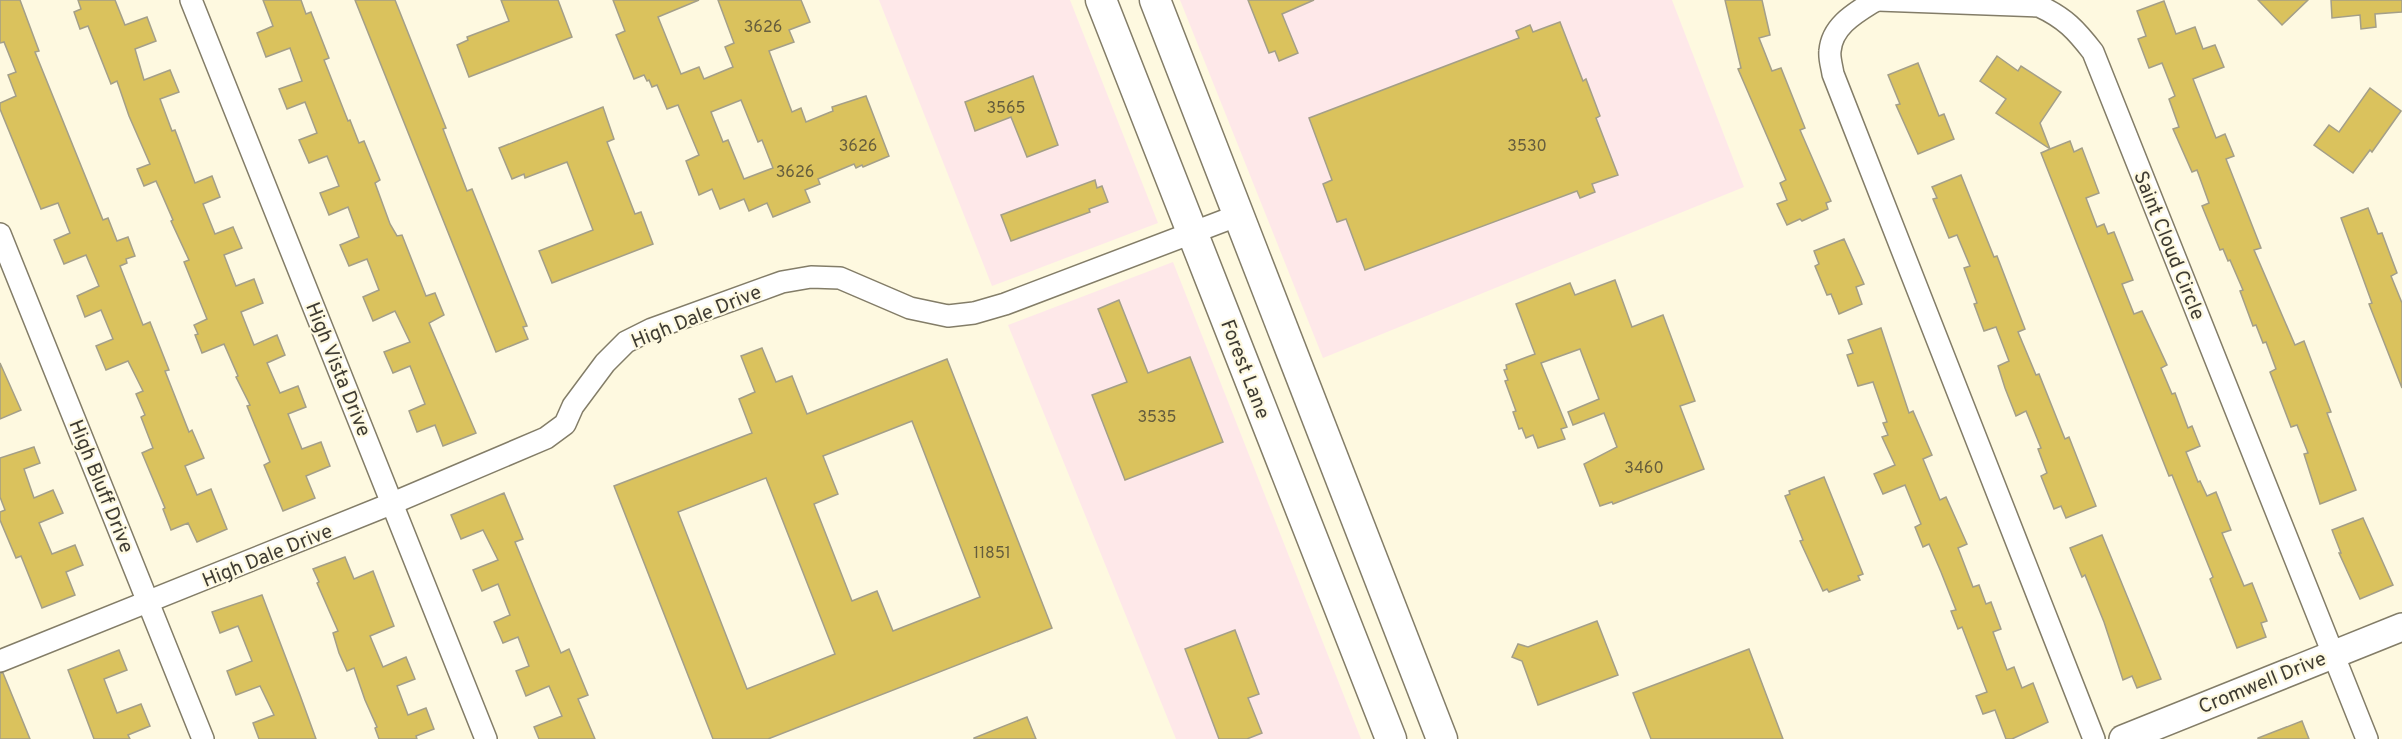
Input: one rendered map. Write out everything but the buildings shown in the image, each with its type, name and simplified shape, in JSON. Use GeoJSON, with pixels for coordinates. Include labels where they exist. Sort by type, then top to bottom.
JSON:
{"type":"FeatureCollection","features":[{"type":"Feature","properties":{"kind":"main road","name":"Forest Lane"},"geometry":{"type":"LineString","coordinates":[[1101,0],[1390,739]]}},
{"type":"Feature","properties":{"kind":"main road"},"geometry":{"type":"LineString","coordinates":[[1155,0],[1442,739]]}},
{"type":"Feature","properties":{"kind":"main road"},"geometry":{"type":"LineString","coordinates":[[1281,459],[1326,441]]}},
{"type":"Feature","properties":{"kind":"main road"},"geometry":{"type":"LineString","coordinates":[[1374,697],[1419,680]]}},
{"type":"Feature","properties":{"kind":"street","name":"High Vista Drive"},"geometry":{"type":"LineString","coordinates":[[191,0],[486,739]]}},
{"type":"Feature","properties":{"kind":"street","name":"Saint Cloud Circle"},"geometry":{"type":"LineString","coordinates":[[2094,739],[1833,74],[1830,49],[1840,25],[1877,0],[2039,6],[2060,15],[2078,32],[2093,52],[2367,739]]}},
{"type":"Feature","properties":{"kind":"street","name":"High Dale Drive"},"geometry":{"type":"LineString","coordinates":[[0,661],[393,504],[546,438],[565,424],[573,406],[605,363],[626,342],[652,329],[782,282],[811,277],[840,278],[910,308],[948,316],[974,313],[1005,304],[1239,215]]}},
{"type":"Feature","properties":{"kind":"street","name":"High Bluff Drive"},"geometry":{"type":"LineString","coordinates":[[0,234],[203,739]]}},
{"type":"Feature","properties":{"kind":"street","name":"Cromwell Drive"},"geometry":{"type":"LineString","coordinates":[[2123,739],[2402,627]]}},
{"type":"Feature","properties":{"kind":"shaded area"},"geometry":{"type":"Polygon","coordinates":[[[879,0],[1070,0],[1158,223],[992,286],[879,0]]]}},
{"type":"Feature","properties":{"kind":"shaded area"},"geometry":{"type":"Polygon","coordinates":[[[1180,0],[1672,0],[1744,187],[1323,358],[1180,0]]]}},
{"type":"Feature","properties":{"kind":"shaded area"},"geometry":{"type":"Polygon","coordinates":[[[1173,262],[1361,739],[1176,739],[1008,325],[1173,262]]]}}]}
